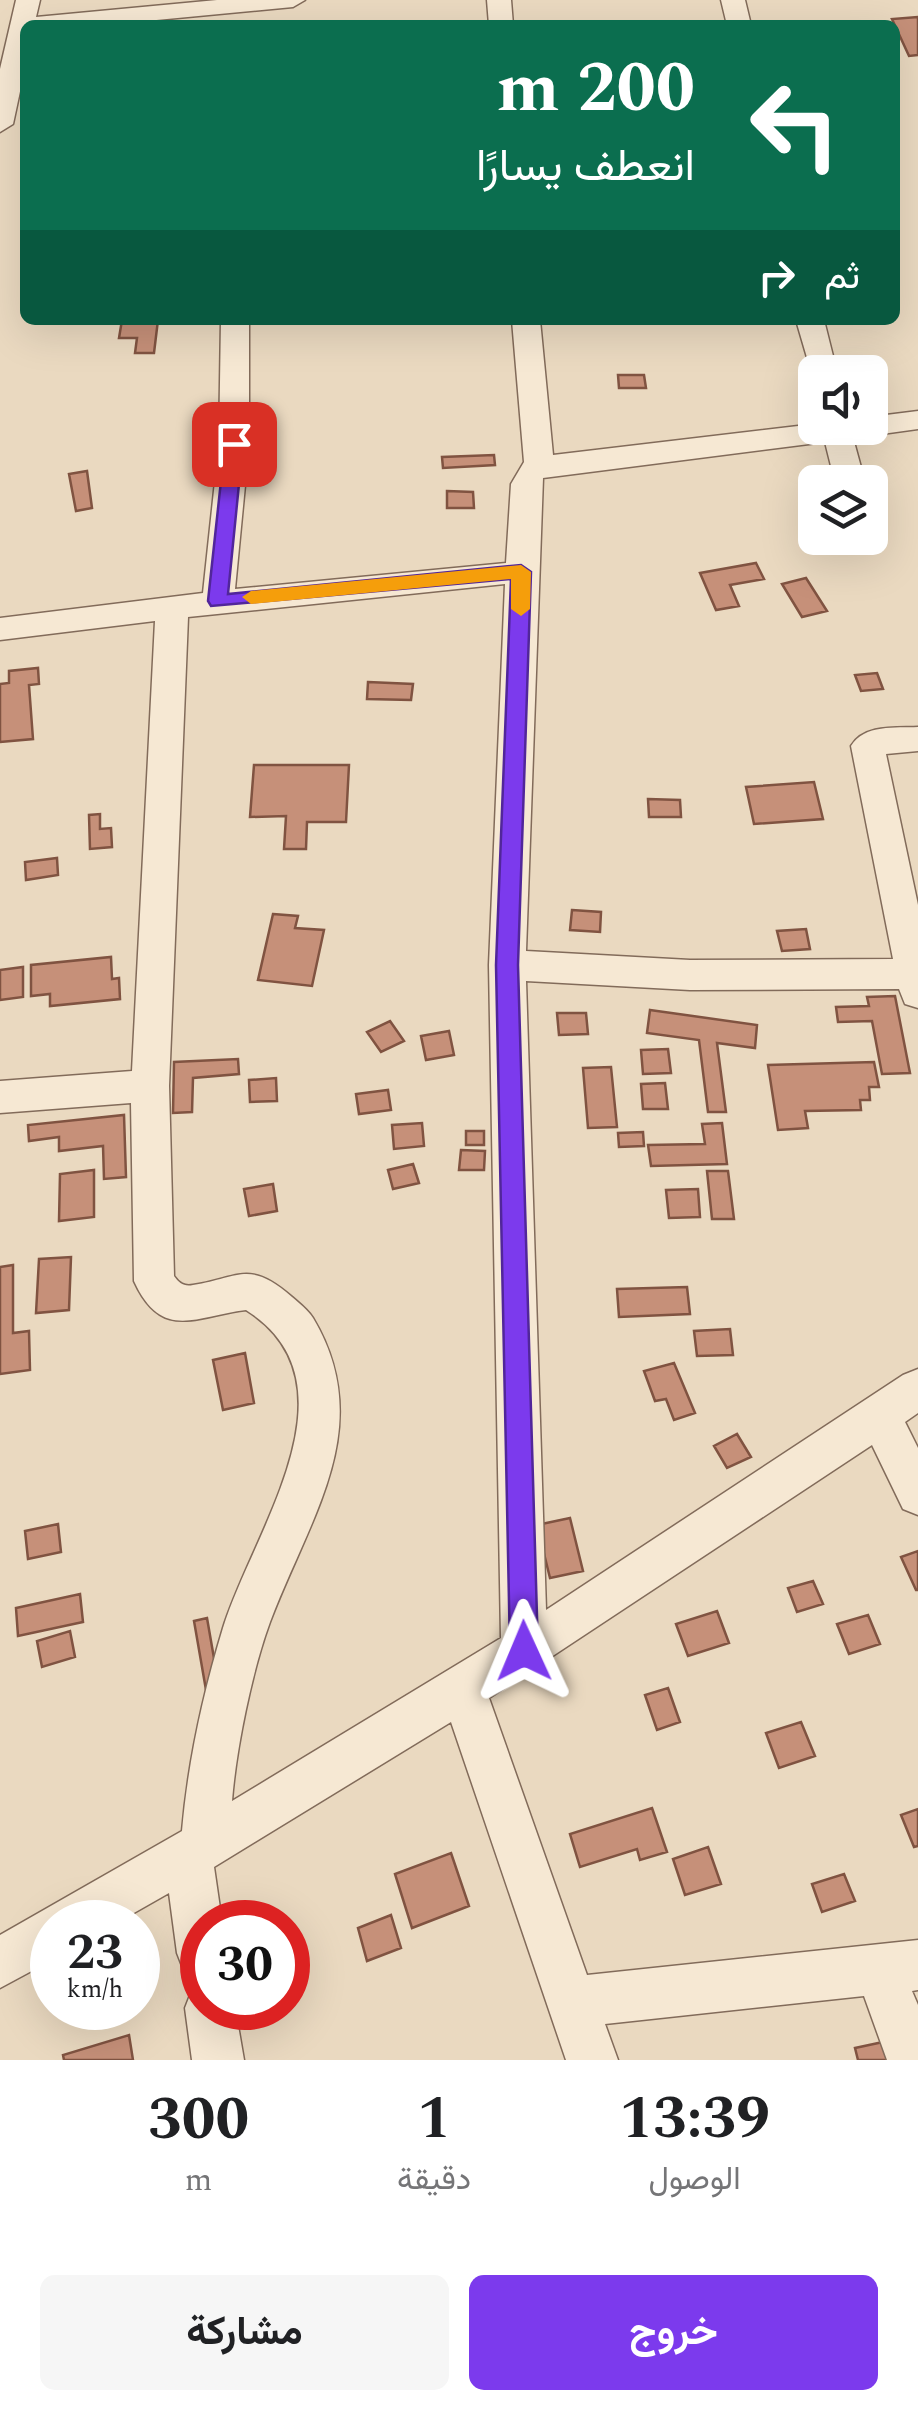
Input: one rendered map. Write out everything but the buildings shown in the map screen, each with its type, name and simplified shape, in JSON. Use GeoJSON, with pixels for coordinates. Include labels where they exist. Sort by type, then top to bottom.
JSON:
{"type":"FeatureCollection","features":[{"type":"Feature","properties":{"kind":"street"},"geometry":{"type":"LineString","coordinates":[[109,20],[258,10],[294,0]]}},
{"type":"Feature","properties":{"kind":"street"},"geometry":{"type":"LineString","coordinates":[[0,124],[19,26]]}},
{"type":"Feature","properties":{"kind":"street"},"geometry":{"type":"LineString","coordinates":[[218,601],[234,444],[235,325]]}},
{"type":"Feature","properties":{"kind":"street"},"geometry":{"type":"LineString","coordinates":[[526,325],[539,466]]}},
{"type":"Feature","properties":{"kind":"street"},"geometry":{"type":"LineString","coordinates":[[811,325],[819,355]]}},
{"type":"Feature","properties":{"kind":"street"},"geometry":{"type":"LineString","coordinates":[[888,424],[918,420]]}},
{"type":"Feature","properties":{"kind":"street"},"geometry":{"type":"LineString","coordinates":[[524,1651],[507,965],[528,474],[539,466],[798,434]]}},
{"type":"Feature","properties":{"kind":"street"},"geometry":{"type":"LineString","coordinates":[[0,629],[172,610],[218,601],[521,572]]}},
{"type":"Feature","properties":{"kind":"street"},"geometry":{"type":"LineString","coordinates":[[172,610],[150,1086],[154,1282],[166,1298],[190,1304],[249,1291],[264,1299],[297,1328],[320,1390],[318,1448],[246,1626],[211,1770],[197,1851],[199,1900]]}},
{"type":"Feature","properties":{"kind":"street"},"geometry":{"type":"LineString","coordinates":[[507,965],[916,984],[868,746],[918,739]]}},
{"type":"Feature","properties":{"kind":"street"},"geometry":{"type":"LineString","coordinates":[[0,1098],[150,1086]]}},
{"type":"Feature","properties":{"kind":"street"},"geometry":{"type":"LineString","coordinates":[[111,1900],[601,1604],[918,1389]]}},
{"type":"Feature","properties":{"kind":"street"},"geometry":{"type":"LineString","coordinates":[[880,1415],[918,1494]]}},
{"type":"Feature","properties":{"kind":"street"},"geometry":{"type":"LineString","coordinates":[[462,1688],[592,2060]]}},
{"type":"Feature","properties":{"kind":"street"},"geometry":{"type":"LineString","coordinates":[[0,1963],[30,1946]]}},
{"type":"Feature","properties":{"kind":"street"},"geometry":{"type":"LineString","coordinates":[[573,2002],[899,1967],[913,2060]]}},
{"type":"Feature","properties":{"kind":"street"},"geometry":{"type":"LineString","coordinates":[[213,2030],[218,2060]]}},
{"type":"Feature","properties":{"kind":"slow traffic"},"geometry":{"type":"LineString","coordinates":[[251,597],[521,572],[521,609]]}},
{"type":"Feature","properties":{"kind":"route"},"geometry":{"type":"LineString","coordinates":[[234,444],[218,601],[521,572],[507,965],[524,1651]]}}]}
